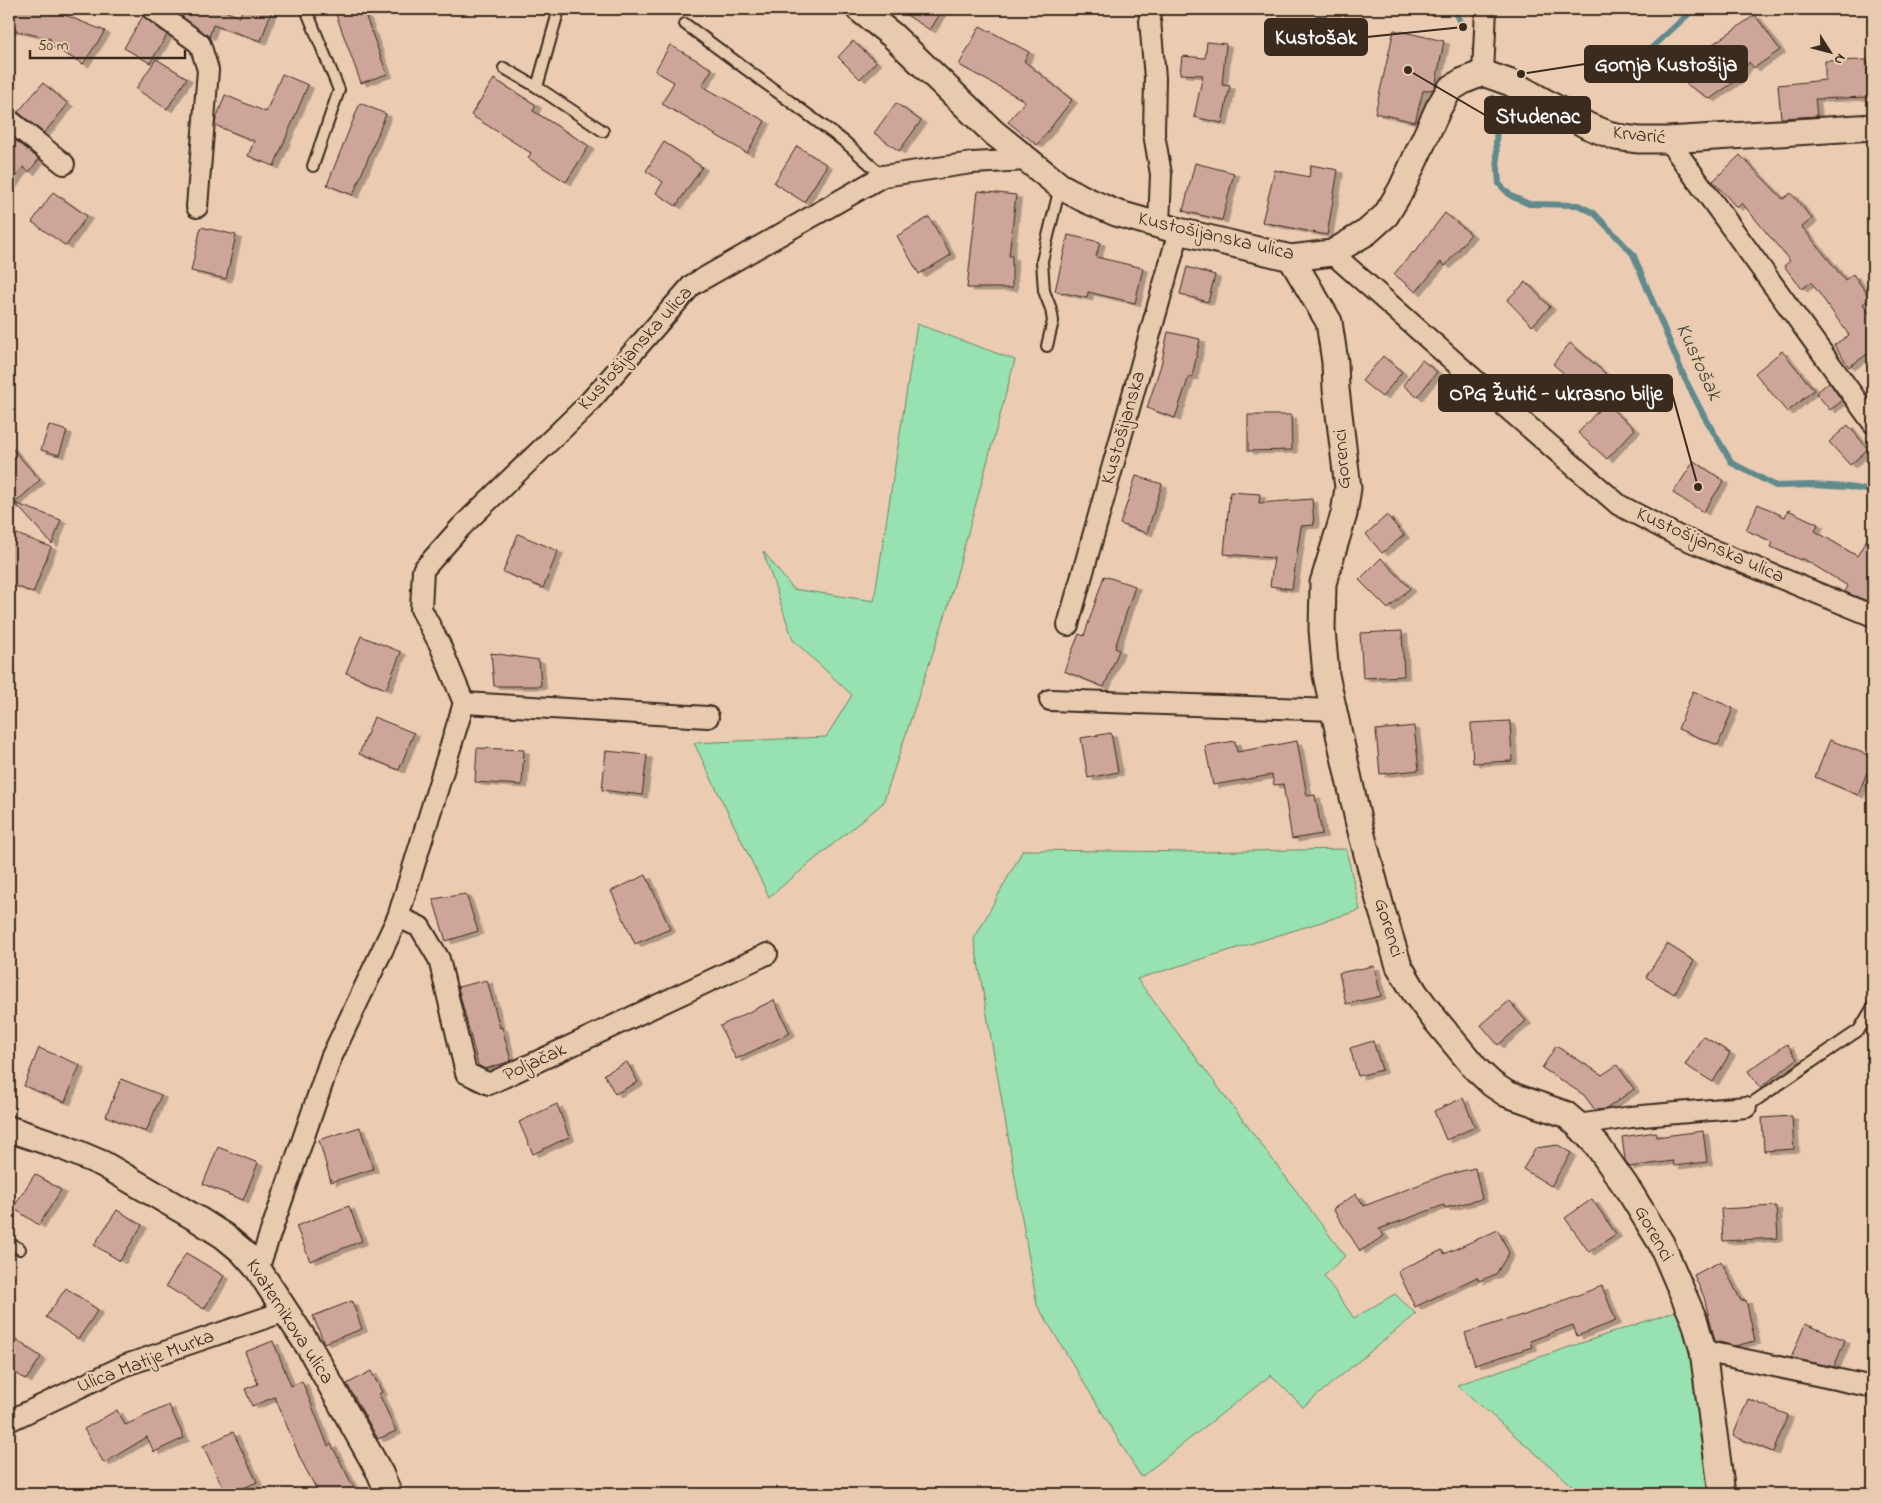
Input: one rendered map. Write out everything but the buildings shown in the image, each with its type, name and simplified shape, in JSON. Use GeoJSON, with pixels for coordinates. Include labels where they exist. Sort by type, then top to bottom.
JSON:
{"type":"FeatureCollection","features":[{"type":"Feature","properties":{"kind":"street"},"geometry":{"type":"LineString","coordinates":[[152,9],[200,44],[208,70],[197,207]]}},
{"type":"Feature","properties":{"kind":"street","name":"Kustošijanska ulica"},"geometry":{"type":"LineString","coordinates":[[860,9],[892,35],[993,132],[1060,186],[1116,213],[1169,228],[1291,258],[1332,253],[1619,505],[1678,536],[1873,616]]}},
{"type":"Feature","properties":{"kind":"street","name":"Kustošijanska"},"geometry":{"type":"LineString","coordinates":[[1068,625],[1169,228],[1154,134],[1155,78],[1149,9]]}},
{"type":"Feature","properties":{"kind":"street"},"geometry":{"type":"LineString","coordinates":[[1332,253],[1368,232],[1386,215],[1401,190],[1439,107],[1450,89],[1482,73],[1486,9]]}},
{"type":"Feature","properties":{"kind":"street","name":"Krvarić"},"geometry":{"type":"LineString","coordinates":[[1482,73],[1511,84],[1588,126],[1616,137],[1639,140],[1668,140],[1873,127]]}},
{"type":"Feature","properties":{"kind":"street"},"geometry":{"type":"LineString","coordinates":[[9,120],[64,164]]}},
{"type":"Feature","properties":{"kind":"street"},"geometry":{"type":"LineString","coordinates":[[1668,140],[1873,423]]}},
{"type":"Feature","properties":{"kind":"street","name":"Kustošijanska ulica"},"geometry":{"type":"LineString","coordinates":[[464,704],[440,645],[421,608],[423,570],[461,527],[585,407],[692,285],[883,176],[972,163],[1027,160]]}},
{"type":"Feature","properties":{"kind":"street","name":"Gorenci"},"geometry":{"type":"LineString","coordinates":[[1291,258],[1329,322],[1348,488],[1344,514],[1324,583],[1322,604],[1326,675],[1373,879],[1400,966],[1415,993],[1433,1017],[1476,1069],[1492,1084],[1507,1094],[1565,1114],[1597,1145],[1661,1243],[1695,1322],[1703,1351],[1722,1494]]}},
{"type":"Feature","properties":{"kind":"street"},"geometry":{"type":"LineString","coordinates":[[1050,700],[1334,710]]}},
{"type":"Feature","properties":{"kind":"street"},"geometry":{"type":"LineString","coordinates":[[258,1269],[331,1058],[398,916],[464,704],[708,717]]}},
{"type":"Feature","properties":{"kind":"street","name":"Poljačak"},"geometry":{"type":"LineString","coordinates":[[398,916],[420,927],[439,960],[466,1073],[489,1084],[767,954]]}},
{"type":"Feature","properties":{"kind":"street"},"geometry":{"type":"LineString","coordinates":[[1578,1125],[1631,1117],[1746,1107]]}},
{"type":"Feature","properties":{"kind":"street","name":"Kvaternikova ulica"},"geometry":{"type":"LineString","coordinates":[[10,1132],[62,1146],[103,1164],[138,1183],[224,1236],[242,1251],[258,1269],[311,1350],[376,1465],[389,1494]]}},
{"type":"Feature","properties":{"kind":"street","name":"Ulica Matije Murka"},"geometry":{"type":"LineString","coordinates":[[9,1420],[126,1365],[286,1311]]}},
{"type":"Feature","properties":{"kind":"street"},"geometry":{"type":"LineString","coordinates":[[1703,1351],[1873,1388]]}},
{"type":"Feature","properties":{"kind":"lane"},"geometry":{"type":"LineString","coordinates":[[306,9],[339,90],[313,166]]}},
{"type":"Feature","properties":{"kind":"lane"},"geometry":{"type":"LineString","coordinates":[[537,87],[559,9]]}},
{"type":"Feature","properties":{"kind":"lane"},"geometry":{"type":"LineString","coordinates":[[685,24],[845,142],[883,176]]}},
{"type":"Feature","properties":{"kind":"lane"},"geometry":{"type":"LineString","coordinates":[[504,68],[537,87],[603,131]]}},
{"type":"Feature","properties":{"kind":"lane"},"geometry":{"type":"LineString","coordinates":[[1048,346],[1053,321],[1044,291],[1042,261],[1060,186]]}},
{"type":"Feature","properties":{"kind":"lane"},"geometry":{"type":"LineString","coordinates":[[1746,1107],[1859,1030],[1873,1007]]}},
{"type":"Feature","properties":{"kind":"lane"},"geometry":{"type":"LineString","coordinates":[[9,1243],[20,1249]]}},
{"type":"Feature","properties":{"kind":"green space"},"geometry":{"type":"Polygon","coordinates":[[[917,324],[1015,360],[947,610],[883,803],[769,897],[694,743],[826,737],[852,695],[793,640],[763,551],[793,589],[874,601],[917,324]]]}},
{"type":"Feature","properties":{"kind":"green space"},"geometry":{"type":"Polygon","coordinates":[[[1346,849],[1360,910],[1137,979],[1345,1256],[1324,1276],[1354,1318],[1395,1294],[1416,1314],[1303,1407],[1271,1375],[1141,1477],[1037,1305],[974,939],[1023,850],[1196,852],[1346,849]]]}},
{"type":"Feature","properties":{"kind":"green space"},"geometry":{"type":"Polygon","coordinates":[[[1676,1311],[1685,1315],[1713,1494],[1582,1494],[1457,1385],[1676,1311]]]}},
{"type":"Feature","properties":{"kind":"waterway","name":"Kustošak"},"geometry":{"type":"LineString","coordinates":[[1453,9],[1463,27]]}},
{"type":"Feature","properties":{"kind":"waterway"},"geometry":{"type":"LineString","coordinates":[[1632,66],[1694,9]]}},
{"type":"Feature","properties":{"kind":"waterway","name":"Kustošak"},"geometry":{"type":"LineString","coordinates":[[1493,98],[1498,106],[1496,143],[1499,184],[1511,196],[1529,204],[1578,205],[1594,213],[1633,254],[1685,379],[1732,463],[1776,486],[1812,485],[1848,487],[1873,491]]}},
{"type":"Feature","properties":{"kind":"place","name":"Kustošak"},"geometry":{"type":"Point","coordinates":[1463,27]}},
{"type":"Feature","properties":{"kind":"place","name":"Studenac"},"geometry":{"type":"Point","coordinates":[1408,70]}},
{"type":"Feature","properties":{"kind":"place","name":"Gornja Kustošija"},"geometry":{"type":"Point","coordinates":[1521,74]}},
{"type":"Feature","properties":{"kind":"place","name":"OPG Žutić - ukrasno bilje"},"geometry":{"type":"Point","coordinates":[1698,487]}}]}
